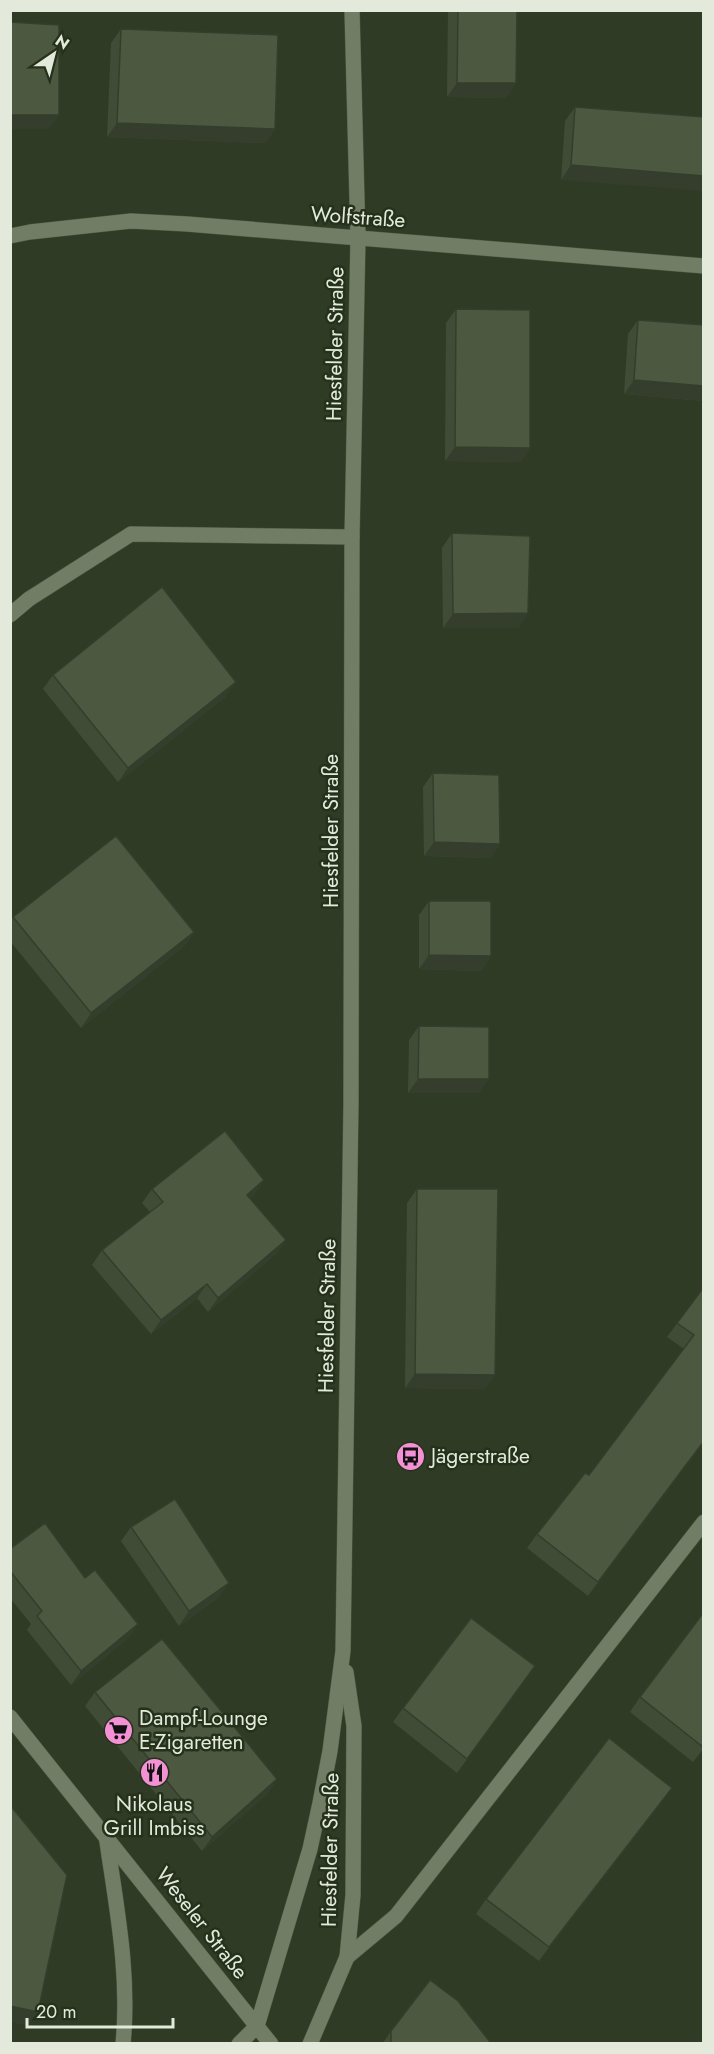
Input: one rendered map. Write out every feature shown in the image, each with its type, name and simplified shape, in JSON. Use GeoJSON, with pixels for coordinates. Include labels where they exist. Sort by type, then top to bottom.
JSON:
{"type":"FeatureCollection","features":[{"type":"Feature","properties":{"kind":"street","name":"Hiesfelder Straße"},"geometry":{"type":"LineString","coordinates":[[257,2026],[310,1849],[330,1751],[343,1651],[353,942],[352,537],[358,238],[352,10]]}},
{"type":"Feature","properties":{"kind":"street","name":"Wolfstraße"},"geometry":{"type":"LineString","coordinates":[[10,237],[30,232],[131,221],[704,266]]}},
{"type":"Feature","properties":{"kind":"street"},"geometry":{"type":"LineString","coordinates":[[10,615],[29,599],[131,534],[352,537]]}},
{"type":"Feature","properties":{"kind":"street"},"geometry":{"type":"LineString","coordinates":[[347,1957],[396,1916],[704,1522]]}},
{"type":"Feature","properties":{"kind":"street","name":"Hiesfelder Straße"},"geometry":{"type":"LineString","coordinates":[[310,2043],[347,1957],[353,1895],[354,1726],[343,1651]]}},
{"type":"Feature","properties":{"kind":"street","name":"Weseler Straße"},"geometry":{"type":"LineString","coordinates":[[10,1717],[271,2043]]}},
{"type":"Feature","properties":{"kind":"street"},"geometry":{"type":"LineString","coordinates":[[106,1835],[125,1964],[126,2019],[123,2043]]}},
{"type":"Feature","properties":{"kind":"street"},"geometry":{"type":"LineString","coordinates":[[239,2043],[257,2026]]}},
{"type":"Feature","properties":{"kind":"building"},"geometry":{"type":"Polygon","coordinates":[[[458,10],[517,10],[516,83],[457,83],[458,10]]]}},
{"type":"Feature","properties":{"kind":"building"},"geometry":{"type":"Polygon","coordinates":[[[10,22],[59,25],[59,115],[10,115],[10,22]]]}},
{"type":"Feature","properties":{"kind":"building"},"geometry":{"type":"Polygon","coordinates":[[[121,29],[278,35],[275,129],[117,123],[121,29]]]}},
{"type":"Feature","properties":{"kind":"building"},"geometry":{"type":"Polygon","coordinates":[[[575,107],[704,117],[704,176],[571,165],[575,107]]]}},
{"type":"Feature","properties":{"kind":"building"},"geometry":{"type":"Polygon","coordinates":[[[456,309],[530,310],[530,448],[455,447],[456,309]]]}},
{"type":"Feature","properties":{"kind":"building"},"geometry":{"type":"Polygon","coordinates":[[[638,320],[704,325],[704,386],[634,380],[638,320]]]}},
{"type":"Feature","properties":{"kind":"building"},"geometry":{"type":"Polygon","coordinates":[[[452,533],[530,536],[528,613],[453,614],[452,533]]]}},
{"type":"Feature","properties":{"kind":"building"},"geometry":{"type":"Polygon","coordinates":[[[162,587],[236,682],[128,768],[53,675],[162,587]]]}},
{"type":"Feature","properties":{"kind":"building"},"geometry":{"type":"Polygon","coordinates":[[[433,773],[499,775],[500,844],[434,842],[433,773]]]}},
{"type":"Feature","properties":{"kind":"building"},"geometry":{"type":"Polygon","coordinates":[[[116,836],[194,932],[91,1013],[13,917],[116,836]]]}},
{"type":"Feature","properties":{"kind":"building"},"geometry":{"type":"Polygon","coordinates":[[[429,901],[491,901],[491,956],[429,955],[429,901]]]}},
{"type":"Feature","properties":{"kind":"building"},"geometry":{"type":"Polygon","coordinates":[[[419,1026],[489,1027],[489,1079],[418,1079],[419,1026]]]}},
{"type":"Feature","properties":{"kind":"building"},"geometry":{"type":"Polygon","coordinates":[[[225,1131],[264,1180],[247,1195],[286,1240],[218,1298],[207,1284],[161,1320],[102,1250],[163,1202],[152,1189],[225,1131]]]}},
{"type":"Feature","properties":{"kind":"building"},"geometry":{"type":"Polygon","coordinates":[[[417,1189],[498,1189],[495,1375],[415,1374],[417,1189]]]}},
{"type":"Feature","properties":{"kind":"building"},"geometry":{"type":"Polygon","coordinates":[[[704,1287],[704,1441],[598,1582],[537,1534],[585,1473],[589,1475],[694,1335],[677,1323],[704,1287]]]}},
{"type":"Feature","properties":{"kind":"building"},"geometry":{"type":"Polygon","coordinates":[[[175,1499],[229,1583],[189,1611],[131,1527],[175,1499]]]}},
{"type":"Feature","properties":{"kind":"building"},"geometry":{"type":"Polygon","coordinates":[[[45,1523],[85,1578],[95,1570],[138,1624],[81,1671],[37,1616],[42,1611],[10,1571],[10,1549],[45,1523]]]}},
{"type":"Feature","properties":{"kind":"building"},"geometry":{"type":"Polygon","coordinates":[[[704,1612],[704,1747],[703,1747],[640,1697],[704,1612]]]}},
{"type":"Feature","properties":{"kind":"building"},"geometry":{"type":"Polygon","coordinates":[[[471,1618],[535,1666],[467,1759],[403,1708],[471,1618]]]}},
{"type":"Feature","properties":{"kind":"building"},"geometry":{"type":"Polygon","coordinates":[[[162,1639],[277,1779],[212,1837],[95,1692],[162,1639]]]}},
{"type":"Feature","properties":{"kind":"building"},"geometry":{"type":"Polygon","coordinates":[[[609,1738],[672,1788],[549,1947],[486,1899],[609,1738]]]}},
{"type":"Feature","properties":{"kind":"building"},"geometry":{"type":"Polygon","coordinates":[[[10,1805],[67,1875],[38,2012],[10,2006],[10,1805]]]}},
{"type":"Feature","properties":{"kind":"building"},"geometry":{"type":"Polygon","coordinates":[[[430,1980],[458,2001],[490,2042],[391,2043],[391,2031],[430,1980]]]}},
{"type":"Feature","properties":{"kind":"place","name":"Jägerstraße"},"geometry":{"type":"Point","coordinates":[410,1456]}},
{"type":"Feature","properties":{"kind":"place","name":"Dampf-Lounge E-Zigaretten"},"geometry":{"type":"Point","coordinates":[118,1730]}},
{"type":"Feature","properties":{"kind":"place","name":"Nikolaus Grill Imbiss"},"geometry":{"type":"Point","coordinates":[154,1773]}}]}
